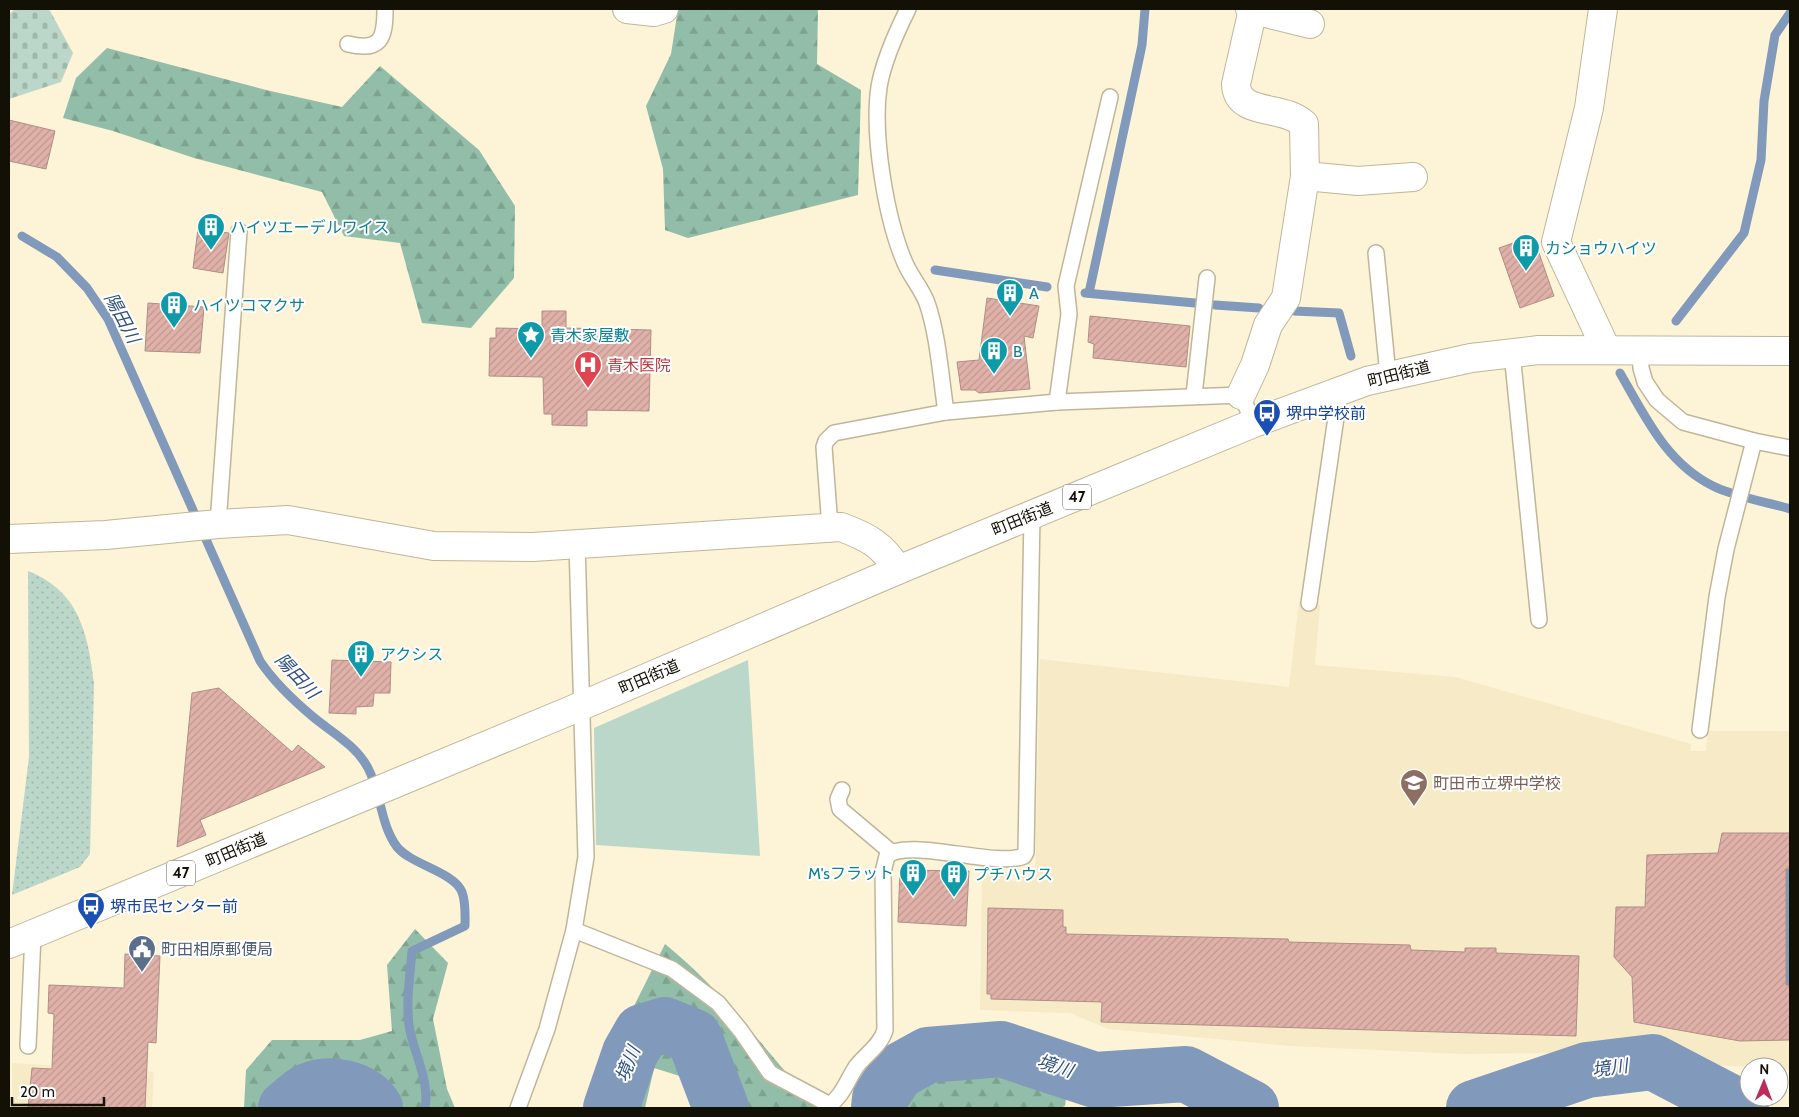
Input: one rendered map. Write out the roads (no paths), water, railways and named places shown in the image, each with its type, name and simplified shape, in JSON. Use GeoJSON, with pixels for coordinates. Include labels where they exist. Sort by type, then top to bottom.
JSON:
{"type":"FeatureCollection","features":[{"type":"Feature","properties":{"kind":"street"},"geometry":{"type":"LineString","coordinates":[[627,9],[654,12],[664,9]]}},
{"type":"Feature","properties":{"kind":"street"},"geometry":{"type":"LineString","coordinates":[[1241,395],[1255,365],[1268,325],[1286,298],[1305,176],[1306,132],[1304,124],[1288,113],[1250,106],[1242,102],[1236,95],[1236,84],[1252,9],[1310,24]]}},
{"type":"Feature","properties":{"kind":"street"},"geometry":{"type":"LineString","coordinates":[[1603,9],[1589,108],[1556,242],[1606,349]]}},
{"type":"Feature","properties":{"kind":"street"},"geometry":{"type":"LineString","coordinates":[[1305,176],[1358,181],[1413,177]]}},
{"type":"Feature","properties":{"kind":"street","name":"町田街道"},"geometry":{"type":"LineString","coordinates":[[21,939],[581,706],[898,570],[1254,423],[1340,390],[1388,375],[1471,358],[1512,353],[1606,349],[1790,351]]}},
{"type":"Feature","properties":{"kind":"street"},"geometry":{"type":"LineString","coordinates":[[9,539],[106,535],[204,525],[288,520],[434,546],[533,547],[841,527],[864,536],[886,551],[898,570]]}},
{"type":"Feature","properties":{"kind":"lane"},"geometry":{"type":"LineString","coordinates":[[348,44],[361,47],[373,45],[380,40],[385,30],[385,9]]}},
{"type":"Feature","properties":{"kind":"lane"},"geometry":{"type":"LineString","coordinates":[[908,9],[899,28],[880,86],[879,140],[893,224],[905,263],[924,295],[930,313],[946,412]]}},
{"type":"Feature","properties":{"kind":"lane"},"geometry":{"type":"LineString","coordinates":[[1057,402],[1069,314],[1066,286],[1110,97]]}},
{"type":"Feature","properties":{"kind":"lane"},"geometry":{"type":"LineString","coordinates":[[204,525],[239,231]]}},
{"type":"Feature","properties":{"kind":"lane"},"geometry":{"type":"LineString","coordinates":[[1376,253],[1388,375]]}},
{"type":"Feature","properties":{"kind":"lane"},"geometry":{"type":"LineString","coordinates":[[1194,396],[1207,278]]}},
{"type":"Feature","properties":{"kind":"lane"},"geometry":{"type":"LineString","coordinates":[[1640,349],[1644,382],[1657,400],[1683,422],[1754,441],[1790,448]]}},
{"type":"Feature","properties":{"kind":"lane"},"geometry":{"type":"LineString","coordinates":[[1512,353],[1539,620]]}},
{"type":"Feature","properties":{"kind":"lane"},"geometry":{"type":"LineString","coordinates":[[1309,603],[1340,390]]}},
{"type":"Feature","properties":{"kind":"lane"},"geometry":{"type":"LineString","coordinates":[[830,527],[824,447],[829,437],[834,434],[946,412],[1057,402],[1194,396],[1241,395],[1254,423]]}},
{"type":"Feature","properties":{"kind":"lane"},"geometry":{"type":"LineString","coordinates":[[1700,730],[1717,597],[1726,549],[1754,441]]}},
{"type":"Feature","properties":{"kind":"lane"},"geometry":{"type":"LineString","coordinates":[[842,790],[838,799],[840,809],[846,817],[871,834],[891,852],[936,852],[1010,860],[1024,856],[1026,852],[1032,515]]}},
{"type":"Feature","properties":{"kind":"lane"},"geometry":{"type":"LineString","coordinates":[[518,1108],[548,1029],[574,930],[586,857],[577,543]]}},
{"type":"Feature","properties":{"kind":"lane"},"geometry":{"type":"LineString","coordinates":[[574,930],[672,969],[718,1004],[741,1031],[770,1073],[828,1107],[843,1094],[856,1067],[882,1037],[884,1030],[883,872],[884,863],[891,852]]}},
{"type":"Feature","properties":{"kind":"lane"},"geometry":{"type":"LineString","coordinates":[[21,939],[28,1046]]}},
{"type":"Feature","properties":{"kind":"water"},"geometry":{"type":"Polygon","coordinates":[[[1786,869],[1790,869],[1790,985],[1786,985],[1786,869]]]}},
{"type":"Feature","properties":{"kind":"waterway"},"geometry":{"type":"LineString","coordinates":[[1089,293],[1142,45],[1145,9]]}},
{"type":"Feature","properties":{"kind":"waterway"},"geometry":{"type":"LineString","coordinates":[[1676,321],[1744,233],[1761,160],[1764,101],[1775,35],[1790,13]]}},
{"type":"Feature","properties":{"kind":"waterway","name":"陽田川"},"geometry":{"type":"LineString","coordinates":[[22,236],[57,257],[87,288],[108,319],[260,661],[291,697],[312,716],[343,739],[363,760],[376,787],[387,828],[397,847],[412,859],[451,879],[462,892],[465,905],[465,926],[412,951],[408,1016],[411,1035],[423,1076],[426,1097],[425,1108]]}},
{"type":"Feature","properties":{"kind":"waterway"},"geometry":{"type":"LineString","coordinates":[[935,270],[1047,287]]}},
{"type":"Feature","properties":{"kind":"waterway"},"geometry":{"type":"LineString","coordinates":[[1085,293],[1195,303]]}},
{"type":"Feature","properties":{"kind":"waterway"},"geometry":{"type":"LineString","coordinates":[[1215,305],[1259,308]]}},
{"type":"Feature","properties":{"kind":"waterway"},"geometry":{"type":"LineString","coordinates":[[1294,311],[1339,313],[1351,356]]}},
{"type":"Feature","properties":{"kind":"waterway"},"geometry":{"type":"LineString","coordinates":[[1620,373],[1658,437],[1682,465],[1713,486],[1751,499],[1790,509]]}},
{"type":"Feature","properties":{"kind":"waterway","name":"境川"},"geometry":{"type":"LineString","coordinates":[[611,1108],[630,1053],[642,1032],[665,1025],[694,1037],[721,1108]]}},
{"type":"Feature","properties":{"kind":"waterway","name":"境川"},"geometry":{"type":"LineString","coordinates":[[879,1108],[880,1098],[897,1072],[928,1055],[1001,1049],[1095,1080],[1186,1074],[1251,1108]]}},
{"type":"Feature","properties":{"kind":"waterway","name":"境川"},"geometry":{"type":"LineString","coordinates":[[1474,1108],[1587,1070],[1653,1062],[1741,1108]]}},
{"type":"Feature","properties":{"kind":"waterway","name":"境川"},"geometry":{"type":"LineString","coordinates":[[286,1108],[308,1091],[326,1087],[345,1088],[354,1091],[369,1101],[375,1108]]}},
{"type":"Feature","properties":{"kind":"place","name":"ハイツエーデルワイス"},"geometry":{"type":"Point","coordinates":[211,251]}},
{"type":"Feature","properties":{"kind":"place","name":"カショウハイツ"},"geometry":{"type":"Point","coordinates":[1526,272]}},
{"type":"Feature","properties":{"kind":"place","name":"A"},"geometry":{"type":"Point","coordinates":[1010,317]}},
{"type":"Feature","properties":{"kind":"place","name":"ハイツコマクサ"},"geometry":{"type":"Point","coordinates":[174,329]}},
{"type":"Feature","properties":{"kind":"place","name":"青木家屋敷"},"geometry":{"type":"Point","coordinates":[531,359]}},
{"type":"Feature","properties":{"kind":"place","name":"B"},"geometry":{"type":"Point","coordinates":[994,375]}},
{"type":"Feature","properties":{"kind":"place","name":"青木医院"},"geometry":{"type":"Point","coordinates":[588,389]}},
{"type":"Feature","properties":{"kind":"place","name":"堺中学校前"},"geometry":{"type":"Point","coordinates":[1267,437]}},
{"type":"Feature","properties":{"kind":"place","name":"アクシス"},"geometry":{"type":"Point","coordinates":[361,678]}},
{"type":"Feature","properties":{"kind":"place","name":"町田市立堺中学校"},"geometry":{"type":"Point","coordinates":[1414,807]}},
{"type":"Feature","properties":{"kind":"place","name":"M'sフラット"},"geometry":{"type":"Point","coordinates":[913,897]}},
{"type":"Feature","properties":{"kind":"place","name":"プチハウス"},"geometry":{"type":"Point","coordinates":[954,898]}},
{"type":"Feature","properties":{"kind":"place","name":"堺市民センター前"},"geometry":{"type":"Point","coordinates":[91,930]}},
{"type":"Feature","properties":{"kind":"place","name":"町田相原郵便局"},"geometry":{"type":"Point","coordinates":[142,973]}}]}
